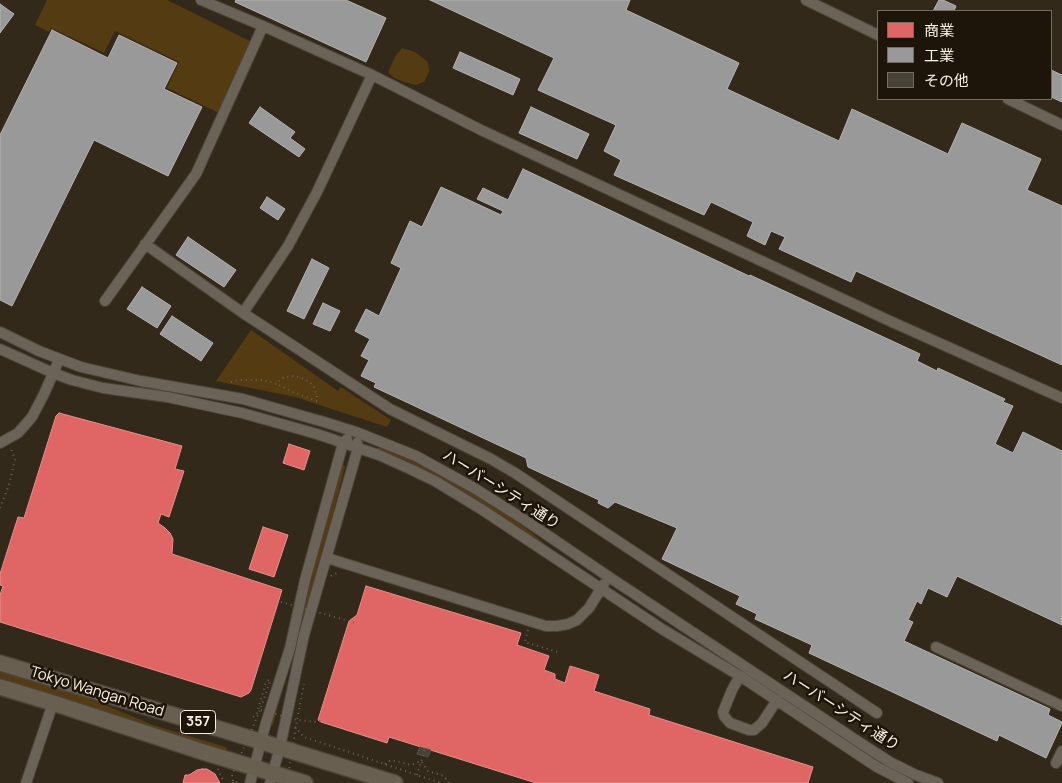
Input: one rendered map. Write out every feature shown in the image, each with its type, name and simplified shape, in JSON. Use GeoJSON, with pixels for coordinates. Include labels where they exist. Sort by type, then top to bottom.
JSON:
{"type":"FeatureCollection","features":[{"type":"Feature","properties":{"kind":"highway","name":"Tokyo Wangan Road"},"geometry":{"type":"LineString","coordinates":[[0,663],[396,783]]}},
{"type":"Feature","properties":{"kind":"highway","name":"Tokyo Wangan Road"},"geometry":{"type":"LineString","coordinates":[[0,687],[254,768],[271,778],[305,783]]}},
{"type":"Feature","properties":{"kind":"street"},"geometry":{"type":"LineString","coordinates":[[201,0],[372,75],[490,134],[883,318],[1062,398]]}},
{"type":"Feature","properties":{"kind":"street"},"geometry":{"type":"LineString","coordinates":[[806,0],[877,35]]}},
{"type":"Feature","properties":{"kind":"street"},"geometry":{"type":"LineString","coordinates":[[105,301],[196,174],[264,26]]}},
{"type":"Feature","properties":{"kind":"street"},"geometry":{"type":"LineString","coordinates":[[243,313],[288,246],[317,192],[372,75]]}},
{"type":"Feature","properties":{"kind":"street"},"geometry":{"type":"LineString","coordinates":[[1010,100],[1062,126]]}},
{"type":"Feature","properties":{"kind":"street"},"geometry":{"type":"LineString","coordinates":[[145,244],[243,313],[390,409],[516,472],[877,713]]}},
{"type":"Feature","properties":{"kind":"street","name":"ハーバーシティ通り"},"geometry":{"type":"LineString","coordinates":[[0,332],[24,345],[81,367],[112,375],[244,399],[356,432],[416,456],[526,520],[608,577],[890,762],[938,783]]}},
{"type":"Feature","properties":{"kind":"street","name":"ハーバーシティ通り"},"geometry":{"type":"LineString","coordinates":[[0,349],[53,373],[103,388],[167,397],[242,413],[317,434],[379,455],[444,486],[662,629],[777,700],[877,768],[908,783]]}},
{"type":"Feature","properties":{"kind":"street"},"geometry":{"type":"LineString","coordinates":[[0,443],[18,433],[32,417],[59,360]]}},
{"type":"Feature","properties":{"kind":"street"},"geometry":{"type":"LineString","coordinates":[[250,783],[290,648],[305,580],[343,443],[356,432]]}},
{"type":"Feature","properties":{"kind":"street"},"geometry":{"type":"LineString","coordinates":[[271,778],[280,747],[304,636],[358,448],[356,432]]}},
{"type":"Feature","properties":{"kind":"street"},"geometry":{"type":"LineString","coordinates":[[327,558],[546,626],[558,626],[577,620],[589,608],[608,577]]}},
{"type":"Feature","properties":{"kind":"street"},"geometry":{"type":"LineString","coordinates":[[936,647],[1062,706]]}},
{"type":"Feature","properties":{"kind":"street"},"geometry":{"type":"LineString","coordinates":[[740,676],[723,712],[730,723],[754,730],[762,723],[777,700]]}},
{"type":"Feature","properties":{"kind":"street"},"geometry":{"type":"LineString","coordinates":[[26,783],[52,703]]}},
{"type":"Feature","properties":{"kind":"street"},"geometry":{"type":"LineString","coordinates":[[1056,762],[1062,751]]}},
{"type":"Feature","properties":{"kind":"path"},"geometry":{"type":"LineString","coordinates":[[231,382],[238,380],[263,380],[317,400],[313,385],[305,379],[290,376],[280,380],[277,384]]}},
{"type":"Feature","properties":{"kind":"path"},"geometry":{"type":"LineString","coordinates":[[0,508],[15,459],[10,446]]}},
{"type":"Feature","properties":{"kind":"path"},"geometry":{"type":"LineString","coordinates":[[329,579],[332,575],[342,572]]}},
{"type":"Feature","properties":{"kind":"path"},"geometry":{"type":"LineString","coordinates":[[281,602],[356,623]]}},
{"type":"Feature","properties":{"kind":"path"},"geometry":{"type":"LineString","coordinates":[[319,619],[321,610]]}},
{"type":"Feature","properties":{"kind":"path"},"geometry":{"type":"LineString","coordinates":[[528,630],[525,642],[561,654]]}},
{"type":"Feature","properties":{"kind":"path"},"geometry":{"type":"LineString","coordinates":[[239,783],[233,782],[232,775],[271,679],[266,682],[257,713],[253,717]]}},
{"type":"Feature","properties":{"kind":"path"},"geometry":{"type":"LineString","coordinates":[[287,783],[297,720],[304,684],[300,687],[294,723],[297,731],[304,737],[441,783]]}},
{"type":"Feature","properties":{"kind":"path"},"geometry":{"type":"LineString","coordinates":[[260,710],[297,720],[317,722],[322,720]]}},
{"type":"Feature","properties":{"kind":"path"},"geometry":{"type":"LineString","coordinates":[[417,775],[425,749]]}},
{"type":"Feature","properties":{"kind":"path"},"geometry":{"type":"LineString","coordinates":[[385,764],[391,760],[411,765],[421,762]]}},
{"type":"Feature","properties":{"kind":"path"},"geometry":{"type":"LineString","coordinates":[[421,762],[428,771],[444,776],[449,783]]}},
{"type":"Feature","properties":{"kind":"path"},"geometry":{"type":"LineString","coordinates":[[218,769],[224,783]]}},
{"type":"Feature","properties":{"kind":"shaded area"},"geometry":{"type":"Polygon","coordinates":[[[47,0],[167,0],[254,43],[219,113],[167,88],[179,62],[115,31],[104,53],[51,28],[49,32],[35,25],[47,0]]]}},
{"type":"Feature","properties":{"kind":"shaded area"},"geometry":{"type":"Polygon","coordinates":[[[402,48],[415,52],[428,62],[429,72],[424,82],[416,85],[404,82],[393,77],[388,72],[396,55],[402,48]]]}},
{"type":"Feature","properties":{"kind":"shaded area"},"geometry":{"type":"Polygon","coordinates":[[[251,330],[338,391],[341,387],[391,420],[387,427],[295,397],[216,381],[251,330]]]}},
{"type":"Feature","properties":{"kind":"shaded area"},"geometry":{"type":"Polygon","coordinates":[[[381,446],[430,469],[488,502],[516,520],[551,549],[587,573],[378,450],[381,446]]]}},
{"type":"Feature","properties":{"kind":"shaded area"},"geometry":{"type":"Polygon","coordinates":[[[341,465],[345,467],[319,568],[300,629],[295,653],[283,685],[273,725],[271,726],[273,711],[295,646],[313,567],[341,465]]]}},
{"type":"Feature","properties":{"kind":"shaded area"},"geometry":{"type":"Polygon","coordinates":[[[0,671],[79,694],[153,725],[226,747],[227,749],[225,751],[190,741],[0,678],[0,671]]]}},
{"type":"Feature","properties":{"kind":"building: 商業"},"geometry":{"type":"Polygon","coordinates":[[[59,413],[182,446],[175,469],[184,471],[169,517],[161,514],[158,523],[170,533],[173,539],[172,554],[282,590],[249,693],[241,697],[0,622],[0,595],[3,586],[0,585],[0,574],[18,517],[24,518],[56,416],[59,413]]]}},
{"type":"Feature","properties":{"kind":"building: 商業"},"geometry":{"type":"Polygon","coordinates":[[[289,444],[310,451],[304,470],[283,463],[289,444]]]}},
{"type":"Feature","properties":{"kind":"building: 商業"},"geometry":{"type":"Polygon","coordinates":[[[263,527],[288,535],[274,577],[249,569],[263,527]]]}},
{"type":"Feature","properties":{"kind":"building: 商業"},"geometry":{"type":"Polygon","coordinates":[[[366,586],[521,633],[517,645],[549,656],[544,670],[555,674],[555,679],[565,683],[570,666],[599,675],[594,691],[650,709],[649,715],[813,767],[808,783],[536,783],[389,737],[387,743],[321,722],[318,720],[349,621],[357,615],[366,586]]]}},
{"type":"Feature","properties":{"kind":"building: 商業"},"geometry":{"type":"Polygon","coordinates":[[[207,769],[215,774],[220,783],[183,783],[185,775],[207,769]]]}},
{"type":"Feature","properties":{"kind":"building: 工業"},"geometry":{"type":"Polygon","coordinates":[[[236,0],[346,0],[386,18],[366,62],[235,2],[236,0]]]}},
{"type":"Feature","properties":{"kind":"building: 工業"},"geometry":{"type":"Polygon","coordinates":[[[430,0],[630,0],[626,10],[739,63],[727,89],[839,141],[852,109],[948,154],[962,123],[1041,159],[1027,190],[1062,206],[1062,365],[856,271],[851,282],[779,249],[785,237],[771,231],[765,245],[747,236],[753,222],[711,202],[704,215],[614,175],[621,160],[604,151],[616,125],[538,90],[554,58],[430,0]]]}},
{"type":"Feature","properties":{"kind":"building: 工業"},"geometry":{"type":"Polygon","coordinates":[[[939,0],[956,6],[954,10],[934,10],[939,0]]]}},
{"type":"Feature","properties":{"kind":"building: 工業"},"geometry":{"type":"Polygon","coordinates":[[[0,4],[14,14],[0,33],[0,4]]]}},
{"type":"Feature","properties":{"kind":"building: 工業"},"geometry":{"type":"Polygon","coordinates":[[[52,30],[108,58],[119,35],[177,63],[164,89],[202,107],[168,176],[94,140],[12,306],[0,300],[0,135],[52,30]]]}},
{"type":"Feature","properties":{"kind":"building: 工業"},"geometry":{"type":"Polygon","coordinates":[[[460,52],[520,79],[513,95],[453,68],[460,52]]]}},
{"type":"Feature","properties":{"kind":"building: 工業"},"geometry":{"type":"Polygon","coordinates":[[[1052,70],[1062,75],[1062,102],[1052,97],[1052,70]]]}},
{"type":"Feature","properties":{"kind":"building: 工業"},"geometry":{"type":"Polygon","coordinates":[[[260,107],[295,132],[290,138],[305,149],[299,157],[249,123],[260,107]]]}},
{"type":"Feature","properties":{"kind":"building: 工業"},"geometry":{"type":"Polygon","coordinates":[[[531,107],[589,134],[577,159],[519,133],[531,107]]]}},
{"type":"Feature","properties":{"kind":"building: 工業"},"geometry":{"type":"Polygon","coordinates":[[[523,169],[749,276],[920,354],[917,361],[937,371],[938,368],[1005,399],[1003,402],[1013,406],[995,444],[1013,453],[1023,432],[1062,451],[1062,625],[957,576],[947,597],[928,588],[921,604],[917,601],[908,620],[913,622],[904,641],[1050,709],[1048,715],[1062,723],[1046,758],[999,735],[997,741],[809,653],[812,645],[755,619],[757,614],[736,604],[740,596],[662,559],[677,528],[615,502],[608,508],[598,503],[599,500],[528,467],[526,458],[374,387],[376,383],[361,376],[369,360],[361,356],[370,339],[355,331],[366,309],[379,316],[401,268],[391,263],[410,221],[422,227],[441,187],[501,215],[503,211],[477,199],[483,188],[508,200],[523,169]]]}},
{"type":"Feature","properties":{"kind":"building: 工業"},"geometry":{"type":"Polygon","coordinates":[[[267,197],[285,209],[278,220],[260,208],[267,197]]]}},
{"type":"Feature","properties":{"kind":"building: 工業"},"geometry":{"type":"Polygon","coordinates":[[[188,237],[236,270],[224,287],[176,255],[188,237]]]}},
{"type":"Feature","properties":{"kind":"building: 工業"},"geometry":{"type":"Polygon","coordinates":[[[312,259],[329,268],[304,319],[287,311],[312,259]]]}},
{"type":"Feature","properties":{"kind":"building: 工業"},"geometry":{"type":"Polygon","coordinates":[[[142,287],[171,306],[157,328],[127,309],[142,287]]]}},
{"type":"Feature","properties":{"kind":"building: 工業"},"geometry":{"type":"Polygon","coordinates":[[[323,303],[340,311],[330,331],[313,324],[323,303]]]}},
{"type":"Feature","properties":{"kind":"building: 工業"},"geometry":{"type":"Polygon","coordinates":[[[172,316],[213,343],[201,361],[160,334],[172,316]]]}},
{"type":"Feature","properties":{"kind":"building: その他"},"geometry":{"type":"Polygon","coordinates":[[[420,747],[431,750],[428,757],[417,754],[420,747]]]}}]}
